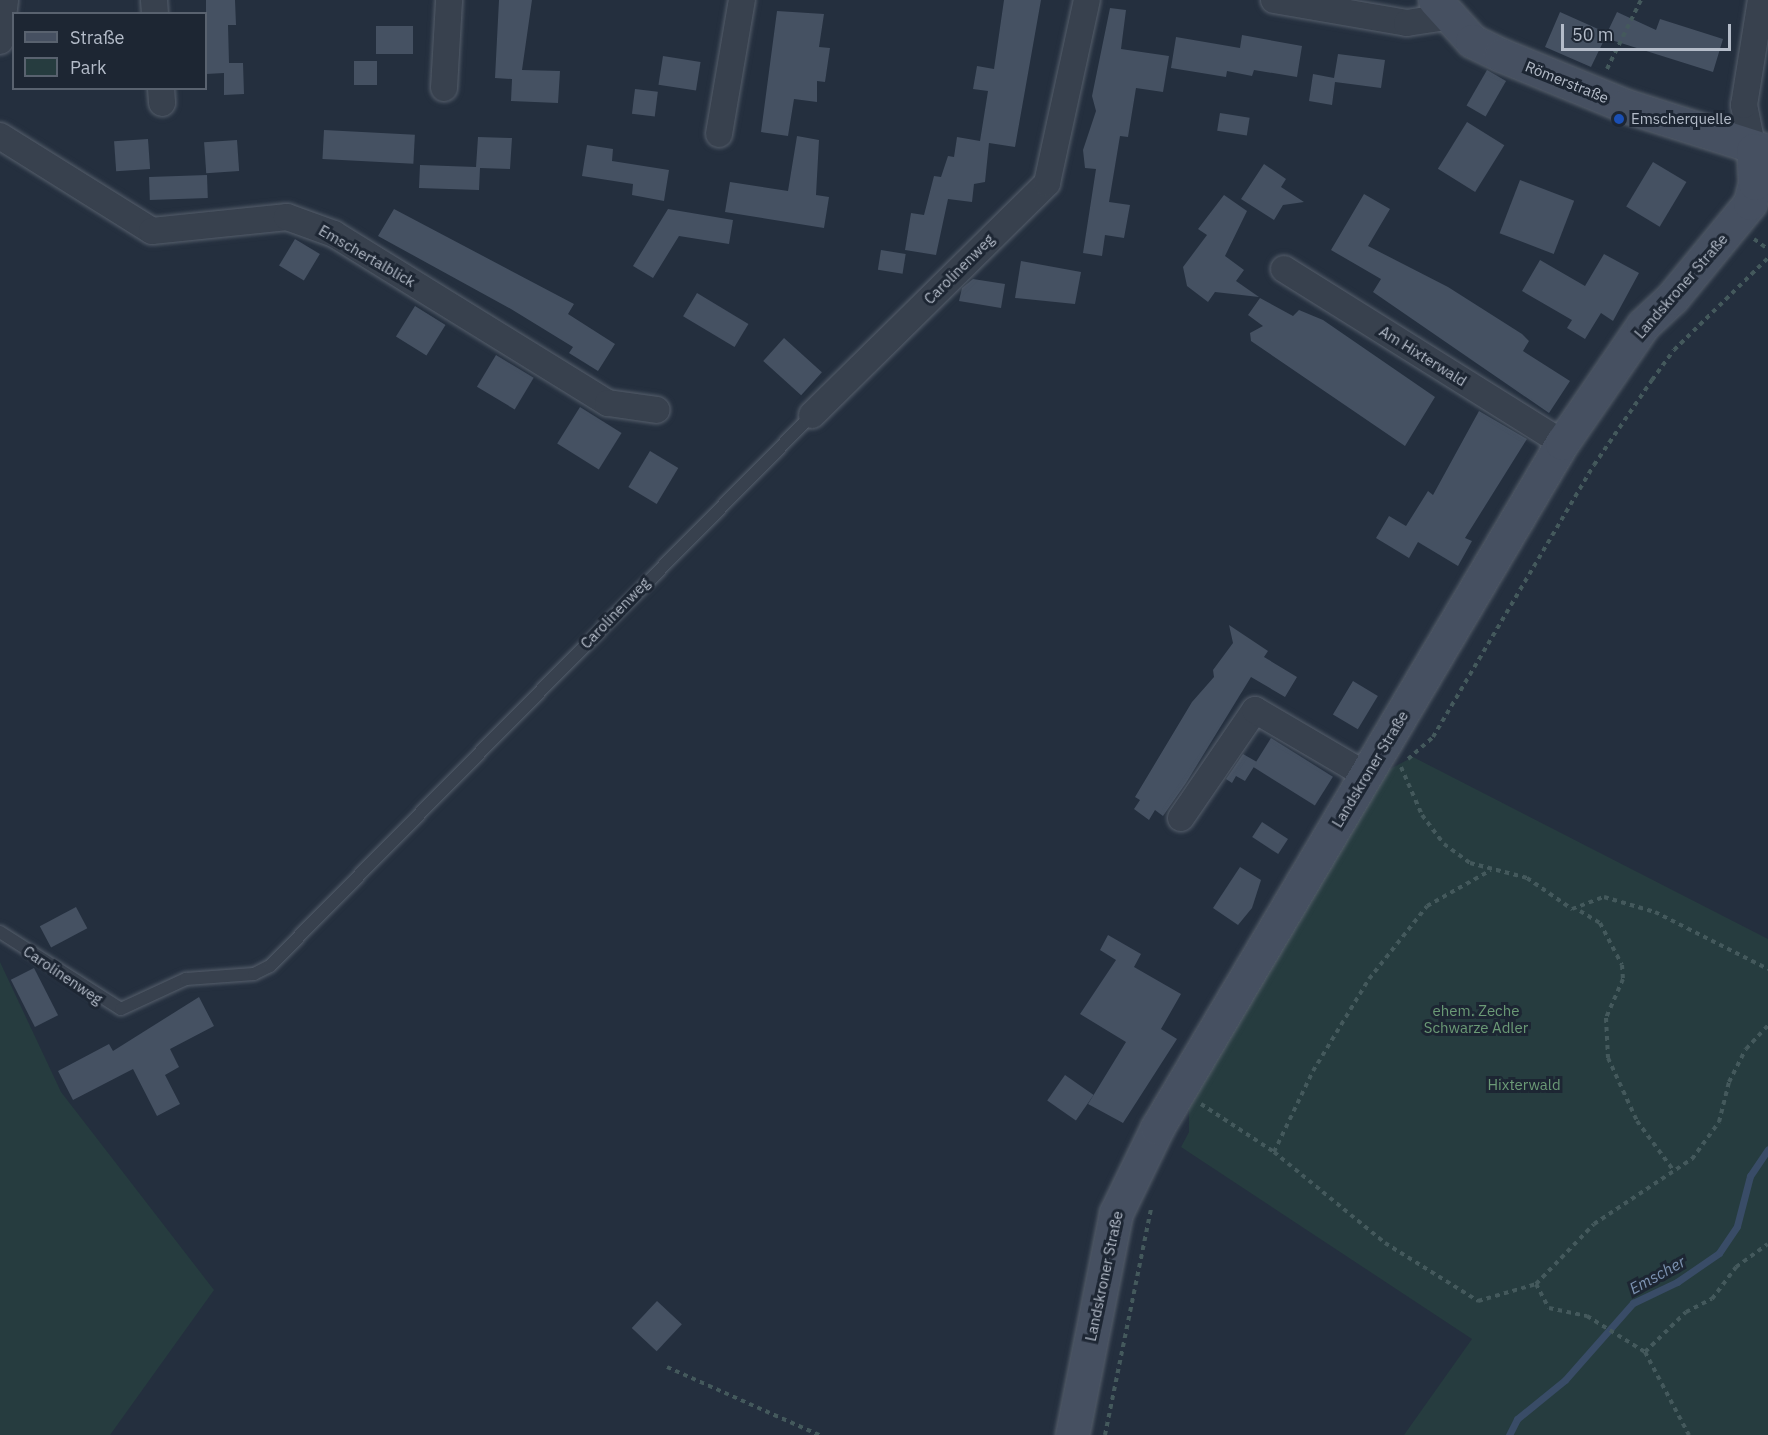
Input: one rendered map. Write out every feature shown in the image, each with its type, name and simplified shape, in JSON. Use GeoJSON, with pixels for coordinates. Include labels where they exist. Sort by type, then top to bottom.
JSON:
{"type":"FeatureCollection","features":[{"type":"Feature","properties":{"kind":"street"},"geometry":{"type":"LineString","coordinates":[[0,41],[5,0]]}},
{"type":"Feature","properties":{"kind":"street"},"geometry":{"type":"LineString","coordinates":[[444,88],[449,0]]}},
{"type":"Feature","properties":{"kind":"street"},"geometry":{"type":"LineString","coordinates":[[718,134],[742,0]]}},
{"type":"Feature","properties":{"kind":"street","name":"Carolinenweg"},"geometry":{"type":"LineString","coordinates":[[812,415],[1047,183],[1087,0]]}},
{"type":"Feature","properties":{"kind":"street"},"geometry":{"type":"LineString","coordinates":[[1274,0],[1407,23],[1440,8]]}},
{"type":"Feature","properties":{"kind":"street"},"geometry":{"type":"LineString","coordinates":[[1761,0],[1744,105],[1761,150]]}},
{"type":"Feature","properties":{"kind":"street","name":"Römerstraße"},"geometry":{"type":"LineString","coordinates":[[1440,8],[1472,41],[1595,94],[1761,150]]}},
{"type":"Feature","properties":{"kind":"street","name":"Emschertalblick"},"geometry":{"type":"LineString","coordinates":[[0,136],[152,231],[287,217],[334,234],[608,403],[657,410]]}},
{"type":"Feature","properties":{"kind":"street","name":"Landskroner Straße"},"geometry":{"type":"LineString","coordinates":[[1072,1435],[1116,1214],[1179,1094],[1377,772],[1562,443],[1643,326],[1672,298],[1750,203],[1761,150]]}},
{"type":"Feature","properties":{"kind":"street","name":"Am Hixterwald"},"geometry":{"type":"LineString","coordinates":[[1284,269],[1562,443]]}},
{"type":"Feature","properties":{"kind":"street"},"geometry":{"type":"LineString","coordinates":[[1181,818],[1255,710],[1377,772]]}},
{"type":"Feature","properties":{"kind":"lane","name":"Carolinenweg"},"geometry":{"type":"LineString","coordinates":[[0,932],[121,1009],[186,980],[254,974],[270,966],[812,415]]}},
{"type":"Feature","properties":{"kind":"path"},"geometry":{"type":"LineString","coordinates":[[1595,94],[1641,0]]}},
{"type":"Feature","properties":{"kind":"path"},"geometry":{"type":"LineString","coordinates":[[1377,772],[1397,764],[1433,737],[1594,465],[1652,380],[1674,350],[1768,258]]}},
{"type":"Feature","properties":{"kind":"path"},"geometry":{"type":"LineString","coordinates":[[1397,764],[1422,815],[1444,844],[1491,870],[1527,878],[1600,923],[1622,965],[1623,979],[1606,1018],[1608,1058],[1636,1121],[1674,1172]]}},
{"type":"Feature","properties":{"kind":"path"},"geometry":{"type":"LineString","coordinates":[[1274,1152],[1313,1071],[1369,980],[1427,906],[1491,870]]}},
{"type":"Feature","properties":{"kind":"path"},"geometry":{"type":"LineString","coordinates":[[1580,911],[1604,897],[1629,904],[1674,920],[1768,969]]}},
{"type":"Feature","properties":{"kind":"path"},"geometry":{"type":"LineString","coordinates":[[1179,1094],[1274,1152],[1444,1284],[1478,1301],[1536,1284],[1594,1224],[1692,1159],[1719,1122],[1729,1082],[1746,1049],[1768,1025]]}},
{"type":"Feature","properties":{"kind":"path"},"geometry":{"type":"LineString","coordinates":[[1105,1435],[1153,1202]]}},
{"type":"Feature","properties":{"kind":"path"},"geometry":{"type":"LineString","coordinates":[[1645,1352],[1686,1312],[1712,1299],[1736,1267],[1768,1244]]}},
{"type":"Feature","properties":{"kind":"path"},"geometry":{"type":"LineString","coordinates":[[1536,1284],[1550,1308],[1587,1316],[1645,1352],[1689,1435]]}},
{"type":"Feature","properties":{"kind":"path"},"geometry":{"type":"LineString","coordinates":[[667,1367],[819,1435]]}},
{"type":"Feature","properties":{"kind":"green space","name":"Hixterwald"},"geometry":{"type":"Polygon","coordinates":[[[1413,757],[1768,939],[1768,1435],[1404,1435],[1472,1339],[1181,1147],[1189,1132],[1189,1108],[1301,915],[1388,770],[1413,757]]]}},
{"type":"Feature","properties":{"kind":"green space"},"geometry":{"type":"Polygon","coordinates":[[[0,962],[61,1092],[214,1290],[110,1435],[0,1435],[0,962]]]}},
{"type":"Feature","properties":{"kind":"building"},"geometry":{"type":"Polygon","coordinates":[[[206,0],[235,0],[236,25],[228,25],[229,63],[243,63],[244,94],[224,95],[224,73],[207,74],[206,0]]]}},
{"type":"Feature","properties":{"kind":"building"},"geometry":{"type":"Polygon","coordinates":[[[499,0],[532,0],[522,70],[560,71],[558,103],[511,101],[512,79],[495,78],[499,0]]]}},
{"type":"Feature","properties":{"kind":"building"},"geometry":{"type":"Polygon","coordinates":[[[1004,0],[1041,0],[1015,147],[989,143],[985,182],[974,184],[972,202],[948,199],[936,255],[905,250],[911,213],[924,215],[934,176],[941,177],[948,156],[954,157],[957,137],[980,141],[988,91],[973,89],[977,66],[994,69],[1004,0]]]}},
{"type":"Feature","properties":{"kind":"building"},"geometry":{"type":"Polygon","coordinates":[[[1110,8],[1126,10],[1121,49],[1169,56],[1163,92],[1136,88],[1128,137],[1120,136],[1109,202],[1130,205],[1124,238],[1105,235],[1102,256],[1083,253],[1096,169],[1085,168],[1083,150],[1096,111],[1092,96],[1110,8]]]}},
{"type":"Feature","properties":{"kind":"building"},"geometry":{"type":"Polygon","coordinates":[[[777,11],[824,14],[819,47],[830,48],[825,82],[817,81],[817,102],[794,99],[788,136],[761,132],[777,11]]]}},
{"type":"Feature","properties":{"kind":"building"},"geometry":{"type":"Polygon","coordinates":[[[1560,12],[1607,33],[1617,12],[1656,30],[1660,19],[1723,39],[1713,72],[1605,38],[1591,67],[1545,47],[1560,12]]]}},
{"type":"Feature","properties":{"kind":"building"},"geometry":{"type":"Polygon","coordinates":[[[376,26],[413,26],[413,54],[376,54],[376,26]]]}},
{"type":"Feature","properties":{"kind":"building"},"geometry":{"type":"Polygon","coordinates":[[[1242,35],[1302,46],[1297,77],[1254,70],[1252,76],[1227,71],[1226,77],[1171,68],[1176,37],[1240,48],[1242,35]]]}},
{"type":"Feature","properties":{"kind":"building"},"geometry":{"type":"Polygon","coordinates":[[[1338,54],[1385,60],[1381,88],[1335,82],[1332,105],[1309,101],[1313,74],[1334,78],[1338,54]]]}},
{"type":"Feature","properties":{"kind":"building"},"geometry":{"type":"Polygon","coordinates":[[[663,56],[701,62],[696,91],[658,85],[663,56]]]}},
{"type":"Feature","properties":{"kind":"building"},"geometry":{"type":"Polygon","coordinates":[[[354,61],[377,61],[377,85],[354,85],[354,61]]]}},
{"type":"Feature","properties":{"kind":"building"},"geometry":{"type":"Polygon","coordinates":[[[1487,70],[1506,81],[1486,117],[1466,106],[1487,70]]]}},
{"type":"Feature","properties":{"kind":"building"},"geometry":{"type":"Polygon","coordinates":[[[635,89],[658,92],[655,117],[632,114],[635,89]]]}},
{"type":"Feature","properties":{"kind":"building"},"geometry":{"type":"Polygon","coordinates":[[[1220,113],[1250,118],[1247,135],[1217,131],[1220,113]]]}},
{"type":"Feature","properties":{"kind":"building"},"geometry":{"type":"Polygon","coordinates":[[[1467,122],[1504,145],[1475,192],[1438,169],[1467,122]]]}},
{"type":"Feature","properties":{"kind":"building"},"geometry":{"type":"Polygon","coordinates":[[[324,130],[415,135],[413,164],[322,159],[324,130]]]}},
{"type":"Feature","properties":{"kind":"building"},"geometry":{"type":"Polygon","coordinates":[[[797,136],[819,140],[816,195],[829,197],[824,228],[725,212],[730,182],[788,191],[797,136]]]}},
{"type":"Feature","properties":{"kind":"building"},"geometry":{"type":"Polygon","coordinates":[[[478,137],[512,138],[510,169],[480,168],[479,190],[419,188],[420,165],[476,167],[478,137]]]}},
{"type":"Feature","properties":{"kind":"building"},"geometry":{"type":"Polygon","coordinates":[[[148,139],[150,169],[116,171],[114,141],[148,139]]]}},
{"type":"Feature","properties":{"kind":"building"},"geometry":{"type":"Polygon","coordinates":[[[237,140],[239,171],[206,173],[204,142],[237,140]]]}},
{"type":"Feature","properties":{"kind":"building"},"geometry":{"type":"Polygon","coordinates":[[[587,145],[613,149],[612,161],[669,170],[664,201],[632,195],[633,184],[582,176],[587,145]]]}},
{"type":"Feature","properties":{"kind":"building"},"geometry":{"type":"Polygon","coordinates":[[[1653,162],[1686,182],[1660,227],[1626,207],[1653,162]]]}},
{"type":"Feature","properties":{"kind":"building"},"geometry":{"type":"Polygon","coordinates":[[[1264,164],[1286,179],[1281,187],[1304,202],[1283,205],[1274,220],[1241,199],[1264,164]]]}},
{"type":"Feature","properties":{"kind":"building"},"geometry":{"type":"Polygon","coordinates":[[[207,175],[208,198],[150,200],[149,177],[207,175]]]}},
{"type":"Feature","properties":{"kind":"building"},"geometry":{"type":"Polygon","coordinates":[[[1520,180],[1574,201],[1554,254],[1500,233],[1520,180]]]}},
{"type":"Feature","properties":{"kind":"building"},"geometry":{"type":"Polygon","coordinates":[[[1364,194],[1390,209],[1368,246],[1448,287],[1522,334],[1529,341],[1523,351],[1570,381],[1549,413],[1373,292],[1381,279],[1331,250],[1364,194]]]}},
{"type":"Feature","properties":{"kind":"building"},"geometry":{"type":"Polygon","coordinates":[[[1224,195],[1247,211],[1225,256],[1244,270],[1236,281],[1259,297],[1215,292],[1208,302],[1187,286],[1183,267],[1207,235],[1198,229],[1224,195]]]}},
{"type":"Feature","properties":{"kind":"building"},"geometry":{"type":"Polygon","coordinates":[[[394,209],[574,304],[568,314],[615,344],[598,371],[569,353],[573,347],[511,309],[378,236],[394,209]]]}},
{"type":"Feature","properties":{"kind":"building"},"geometry":{"type":"Polygon","coordinates":[[[668,209],[733,220],[729,244],[679,236],[653,278],[633,266],[668,209]]]}},
{"type":"Feature","properties":{"kind":"building"},"geometry":{"type":"Polygon","coordinates":[[[295,239],[320,254],[304,281],[279,266],[295,239]]]}},
{"type":"Feature","properties":{"kind":"building"},"geometry":{"type":"Polygon","coordinates":[[[881,250],[906,254],[903,274],[878,270],[881,250]]]}},
{"type":"Feature","properties":{"kind":"building"},"geometry":{"type":"Polygon","coordinates":[[[1604,254],[1639,273],[1613,321],[1601,313],[1585,339],[1567,328],[1572,320],[1522,291],[1540,260],[1585,286],[1604,254]]]}},
{"type":"Feature","properties":{"kind":"building"},"geometry":{"type":"Polygon","coordinates":[[[1021,261],[1081,272],[1075,304],[1015,298],[1021,261]]]}},
{"type":"Feature","properties":{"kind":"building"},"geometry":{"type":"Polygon","coordinates":[[[973,279],[1005,284],[1001,308],[959,301],[962,288],[973,279]]]}},
{"type":"Feature","properties":{"kind":"building"},"geometry":{"type":"Polygon","coordinates":[[[697,293],[748,324],[735,347],[683,316],[697,293]]]}},
{"type":"Feature","properties":{"kind":"building"},"geometry":{"type":"Polygon","coordinates":[[[1260,298],[1293,316],[1299,310],[1323,320],[1435,397],[1405,446],[1251,341],[1250,333],[1263,326],[1248,315],[1260,298]]]}},
{"type":"Feature","properties":{"kind":"building"},"geometry":{"type":"Polygon","coordinates":[[[415,306],[446,325],[426,356],[396,337],[415,306]]]}},
{"type":"Feature","properties":{"kind":"building"},"geometry":{"type":"Polygon","coordinates":[[[784,338],[822,372],[801,395],[763,361],[784,338]]]}},
{"type":"Feature","properties":{"kind":"building"},"geometry":{"type":"Polygon","coordinates":[[[496,355],[534,378],[515,409],[477,387],[496,355]]]}},
{"type":"Feature","properties":{"kind":"building"},"geometry":{"type":"Polygon","coordinates":[[[580,407],[622,433],[599,469],[557,443],[580,407]]]}},
{"type":"Feature","properties":{"kind":"building"},"geometry":{"type":"Polygon","coordinates":[[[1479,411],[1527,439],[1465,538],[1472,541],[1458,566],[1418,542],[1409,558],[1376,538],[1389,516],[1406,526],[1428,491],[1433,495],[1479,411]]]}},
{"type":"Feature","properties":{"kind":"building"},"geometry":{"type":"Polygon","coordinates":[[[650,451],[678,468],[657,504],[628,487],[650,451]]]}},
{"type":"Feature","properties":{"kind":"building"},"geometry":{"type":"Polygon","coordinates":[[[1229,625],[1268,651],[1264,657],[1297,677],[1285,697],[1251,677],[1163,816],[1155,810],[1149,820],[1134,809],[1140,800],[1135,797],[1192,702],[1214,677],[1213,670],[1233,643],[1229,625]]]}},
{"type":"Feature","properties":{"kind":"building"},"geometry":{"type":"Polygon","coordinates":[[[1353,681],[1378,696],[1358,729],[1333,714],[1353,681]]]}},
{"type":"Feature","properties":{"kind":"building"},"geometry":{"type":"Polygon","coordinates":[[[1271,738],[1333,777],[1315,806],[1253,767],[1271,738]]]}},
{"type":"Feature","properties":{"kind":"building"},"geometry":{"type":"Polygon","coordinates":[[[1243,754],[1257,762],[1245,781],[1236,776],[1232,783],[1226,779],[1243,754]]]}},
{"type":"Feature","properties":{"kind":"building"},"geometry":{"type":"Polygon","coordinates":[[[1262,822],[1288,839],[1278,854],[1252,837],[1262,822]]]}},
{"type":"Feature","properties":{"kind":"building"},"geometry":{"type":"Polygon","coordinates":[[[1240,867],[1261,880],[1252,908],[1238,925],[1213,908],[1240,867]]]}},
{"type":"Feature","properties":{"kind":"building"},"geometry":{"type":"Polygon","coordinates":[[[76,907],[87,928],[51,947],[40,926],[76,907]]]}},
{"type":"Feature","properties":{"kind":"building"},"geometry":{"type":"Polygon","coordinates":[[[1108,935],[1141,954],[1134,967],[1181,994],[1161,1029],[1177,1039],[1123,1123],[1088,1104],[1126,1042],[1080,1014],[1116,960],[1100,950],[1108,935]]]}},
{"type":"Feature","properties":{"kind":"building"},"geometry":{"type":"Polygon","coordinates":[[[34,968],[58,1015],[35,1027],[11,980],[34,968]]]}},
{"type":"Feature","properties":{"kind":"building"},"geometry":{"type":"Polygon","coordinates":[[[199,997],[214,1026],[170,1049],[179,1067],[165,1075],[180,1104],[157,1116],[133,1069],[73,1100],[58,1071],[109,1044],[113,1051],[199,997]]]}},
{"type":"Feature","properties":{"kind":"building"},"geometry":{"type":"Polygon","coordinates":[[[1065,1075],[1094,1095],[1076,1120],[1047,1100],[1065,1075]]]}},
{"type":"Feature","properties":{"kind":"building"},"geometry":{"type":"Polygon","coordinates":[[[657,1301],[682,1324],[657,1351],[632,1328],[657,1301]]]}},
{"type":"Feature","properties":{"kind":"waterway","name":"Emscher"},"geometry":{"type":"LineString","coordinates":[[1509,1435],[1517,1419],[1565,1380],[1633,1303],[1677,1282],[1719,1253],[1737,1226],[1750,1176],[1768,1149]]}},
{"type":"Feature","properties":{"kind":"place","name":"Emscherquelle"},"geometry":{"type":"Point","coordinates":[1619,119]}},
{"type":"Feature","properties":{"kind":"park label","name":"ehem. Zeche Schwarze Adler"},"geometry":{"type":"Point","coordinates":[1476,1018]}}]}
